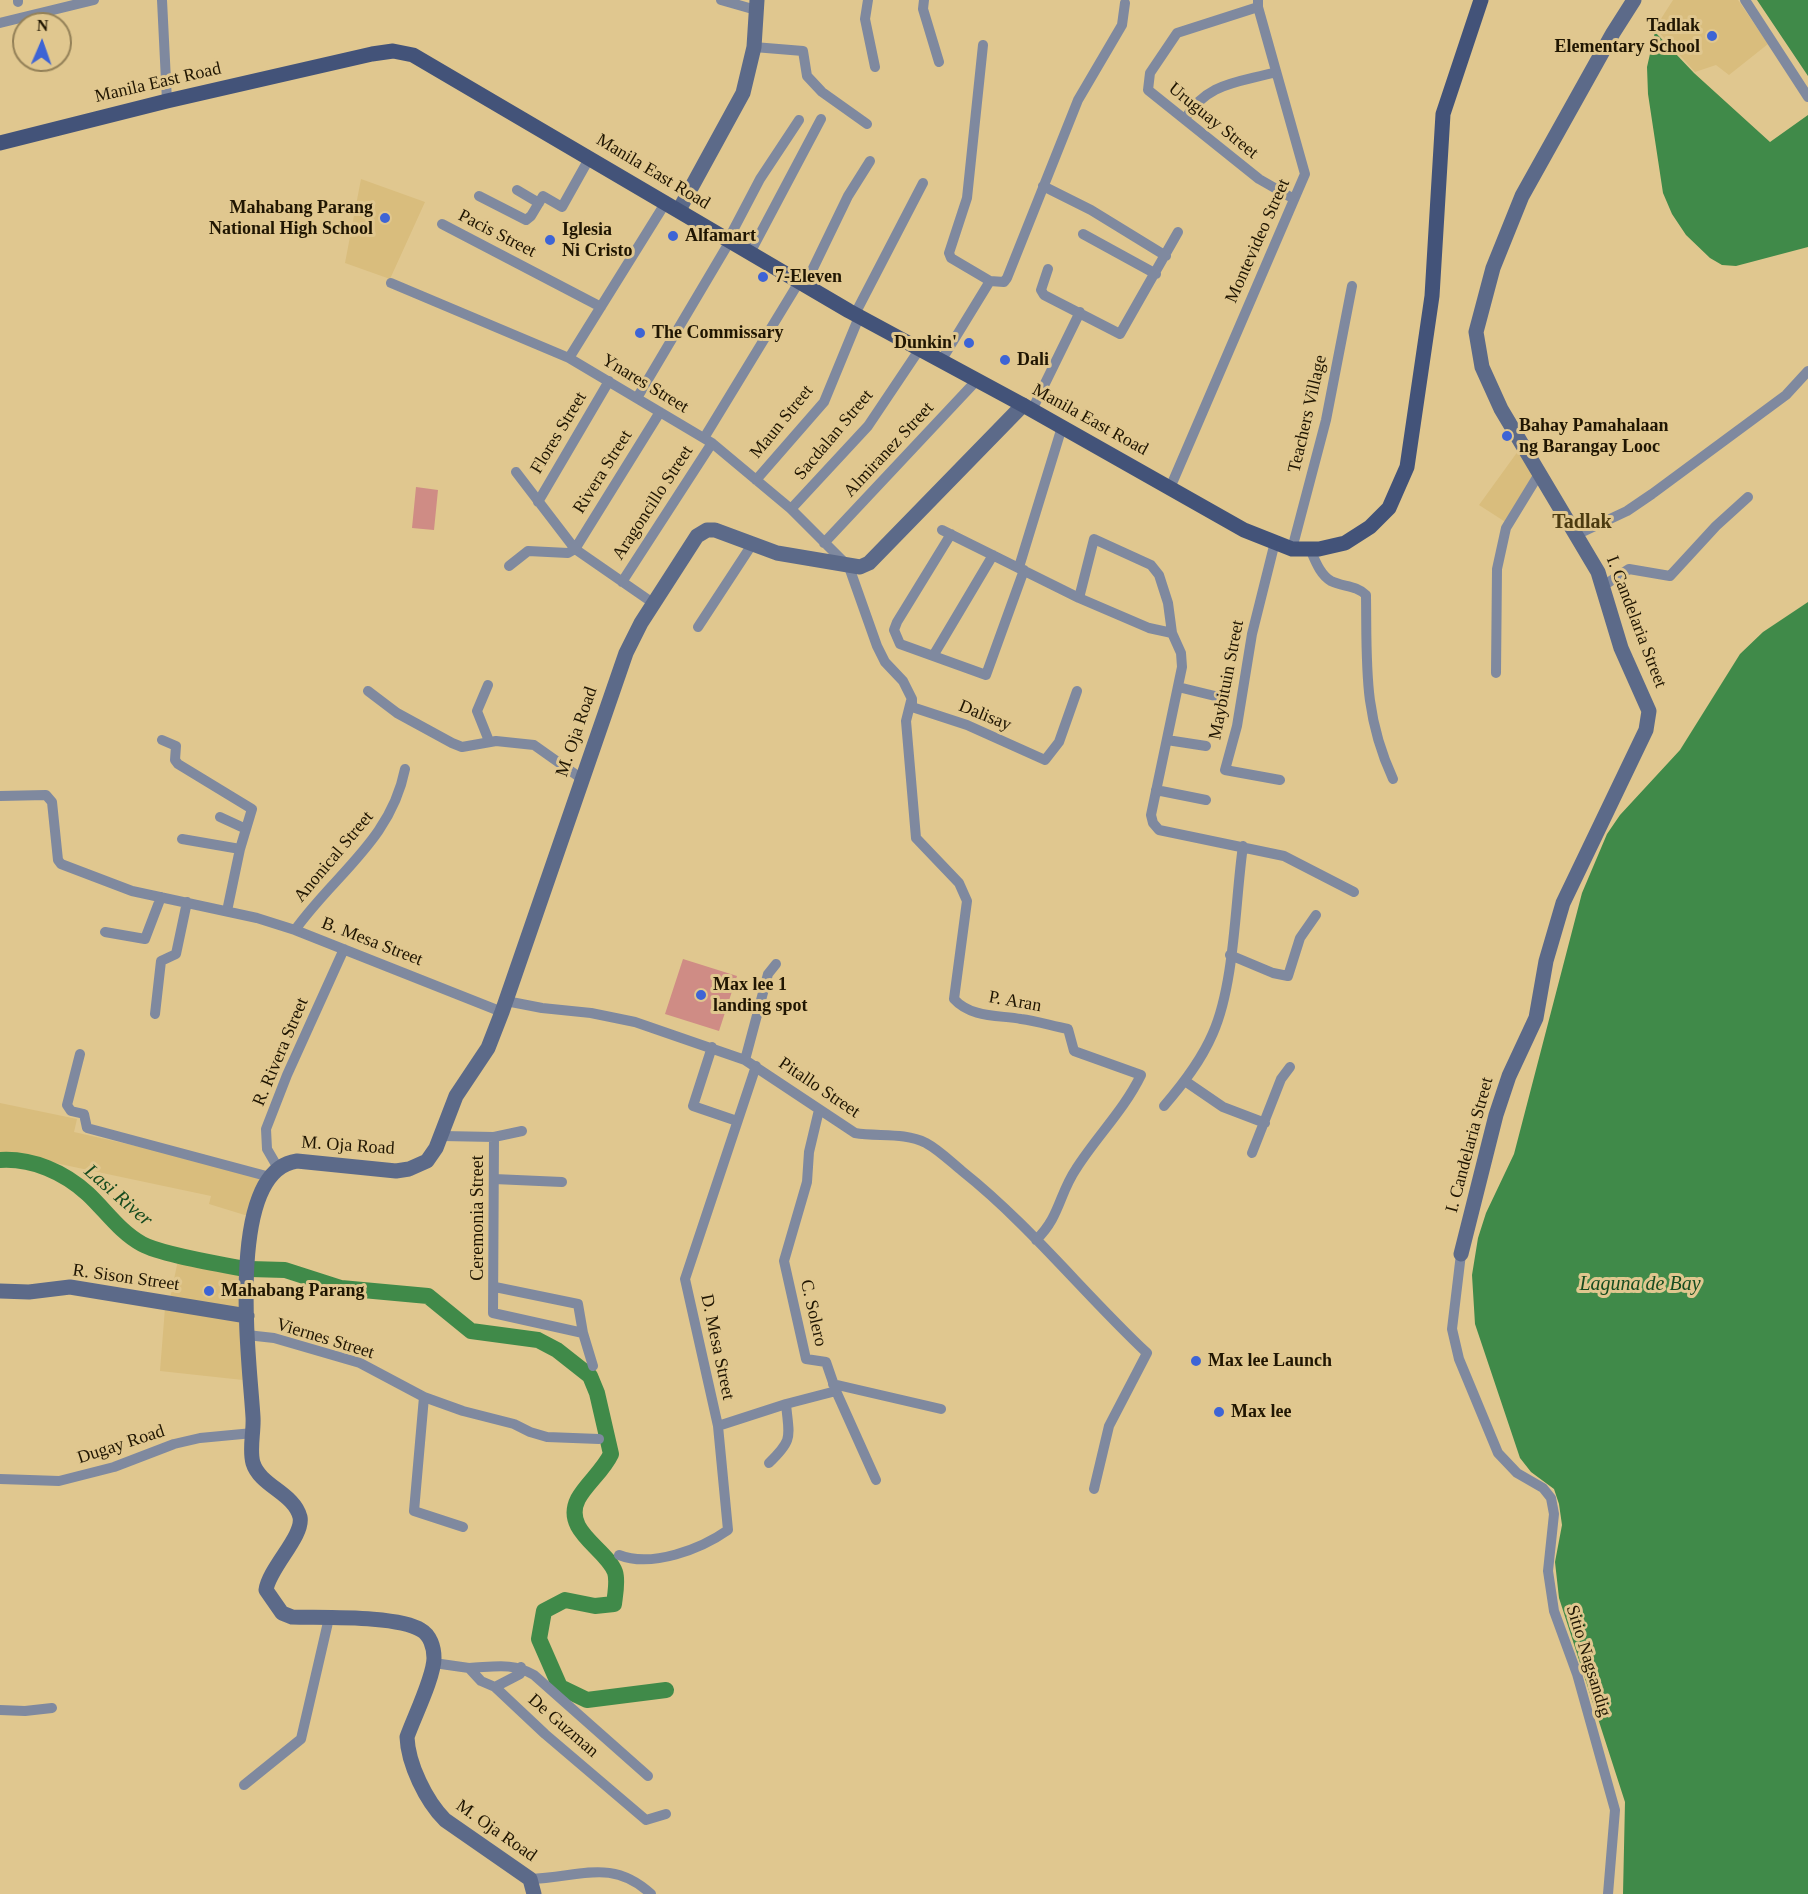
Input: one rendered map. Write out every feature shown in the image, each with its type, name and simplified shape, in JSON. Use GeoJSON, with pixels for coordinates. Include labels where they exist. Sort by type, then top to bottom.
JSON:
{"type":"FeatureCollection","features":[{"type":"Feature","properties":{"kind":"main road","name":"Manila East Road"},"geometry":{"type":"LineString","coordinates":[[0,143],[167,101],[393,51],[413,55],[590,157],[802,284],[919,350],[1028,407],[1244,530],[1292,549],[1310,549],[1345,543],[1370,527],[1389,508],[1407,467],[1432,296],[1443,114],[1481,0]]}},
{"type":"Feature","properties":{"kind":"street"},"geometry":{"type":"LineString","coordinates":[[0,23],[94,0]]}},
{"type":"Feature","properties":{"kind":"street"},"geometry":{"type":"LineString","coordinates":[[167,101],[162,2],[175,0]]}},
{"type":"Feature","properties":{"kind":"street"},"geometry":{"type":"LineString","coordinates":[[569,358],[601,306],[672,206],[743,93],[754,47],[756,5],[721,0]]}},
{"type":"Feature","properties":{"kind":"street"},"geometry":{"type":"LineString","coordinates":[[868,0],[865,19],[875,67]]}},
{"type":"Feature","properties":{"kind":"street"},"geometry":{"type":"LineString","coordinates":[[924,0],[923,9],[939,63]]}},
{"type":"Feature","properties":{"kind":"street","name":"I. Candelaria Street"},"geometry":{"type":"LineString","coordinates":[[1461,1254],[1496,1115],[1509,1076],[1536,1018],[1546,961],[1563,903],[1646,730],[1649,711],[1621,648],[1598,572],[1578,534],[1501,409],[1482,367],[1476,332],[1493,268],[1522,196],[1612,33],[1634,0]]}},
{"type":"Feature","properties":{"kind":"street"},"geometry":{"type":"LineString","coordinates":[[1745,0],[1808,97]]}},
{"type":"Feature","properties":{"kind":"street"},"geometry":{"type":"LineString","coordinates":[[982,45],[967,198],[949,253],[951,258],[990,281],[1004,282],[1078,100],[1122,25],[1125,3]]}},
{"type":"Feature","properties":{"kind":"street","name":"Montevideo Street"},"geometry":{"type":"LineString","coordinates":[[1170,488],[1305,174],[1305,164],[1276,72],[1258,4]]}},
{"type":"Feature","properties":{"kind":"street","name":"Uruguay Street"},"geometry":{"type":"LineString","coordinates":[[1258,4],[1177,33],[1150,73],[1146,84],[1148,90],[1259,179],[1294,199]]}},
{"type":"Feature","properties":{"kind":"street"},"geometry":{"type":"LineString","coordinates":[[754,47],[803,51],[807,76],[822,92],[867,124]]}},
{"type":"Feature","properties":{"kind":"street"},"geometry":{"type":"LineString","coordinates":[[1185,119],[1195,102],[1212,90],[1276,72]]}},
{"type":"Feature","properties":{"kind":"street"},"geometry":{"type":"LineString","coordinates":[[750,253],[821,119]]}},
{"type":"Feature","properties":{"kind":"street"},"geometry":{"type":"LineString","coordinates":[[638,398],[729,240],[760,179],[799,120]]}},
{"type":"Feature","properties":{"kind":"street"},"geometry":{"type":"LineString","coordinates":[[517,190],[562,207],[590,157]]}},
{"type":"Feature","properties":{"kind":"street","name":"Aragoncillo Street"},"geometry":{"type":"LineString","coordinates":[[622,582],[802,284],[848,196],[870,161]]}},
{"type":"Feature","properties":{"kind":"street","name":"Maun Street"},"geometry":{"type":"LineString","coordinates":[[756,480],[824,402],[857,315],[923,183]]}},
{"type":"Feature","properties":{"kind":"street"},"geometry":{"type":"LineString","coordinates":[[1043,186],[1091,210],[1166,256]]}},
{"type":"Feature","properties":{"kind":"street"},"geometry":{"type":"LineString","coordinates":[[479,196],[526,220],[541,200]]}},
{"type":"Feature","properties":{"kind":"street","name":"Pacis Street"},"geometry":{"type":"LineString","coordinates":[[442,224],[601,306]]}},
{"type":"Feature","properties":{"kind":"street"},"geometry":{"type":"LineString","coordinates":[[1048,269],[1041,290],[1044,295],[1120,334],[1178,232]]}},
{"type":"Feature","properties":{"kind":"street"},"geometry":{"type":"LineString","coordinates":[[1083,234],[1156,274]]}},
{"type":"Feature","properties":{"kind":"street"},"geometry":{"type":"LineString","coordinates":[[941,361],[990,281]]}},
{"type":"Feature","properties":{"kind":"street","name":"Ynares Street"},"geometry":{"type":"LineString","coordinates":[[391,283],[569,358],[708,440],[791,509],[849,567]]}},
{"type":"Feature","properties":{"kind":"street","name":"Teachers Village"},"geometry":{"type":"LineString","coordinates":[[1292,549],[1326,420],[1352,286]]}},
{"type":"Feature","properties":{"kind":"street"},"geometry":{"type":"LineString","coordinates":[[912,703],[903,681],[890,668],[877,646],[849,567],[860,567],[869,563],[1028,407],[1080,312]]}},
{"type":"Feature","properties":{"kind":"street","name":"Sacdalan Street"},"geometry":{"type":"LineString","coordinates":[[791,509],[868,426],[919,350]]}},
{"type":"Feature","properties":{"kind":"street"},"geometry":{"type":"LineString","coordinates":[[1578,534],[1627,511],[1652,494],[1779,400],[1808,371]]}},
{"type":"Feature","properties":{"kind":"street","name":"Almiranez Street"},"geometry":{"type":"LineString","coordinates":[[824,543],[977,380]]}},
{"type":"Feature","properties":{"kind":"street","name":"Flores Street"},"geometry":{"type":"LineString","coordinates":[[538,502],[609,381]]}},
{"type":"Feature","properties":{"kind":"street","name":"Rivera Street"},"geometry":{"type":"LineString","coordinates":[[575,549],[660,412]]}},
{"type":"Feature","properties":{"kind":"street"},"geometry":{"type":"LineString","coordinates":[[1062,427],[1022,568],[986,675],[900,644],[894,630],[897,622],[946,532],[1022,568],[1079,598],[1149,628],[1172,633]]}},
{"type":"Feature","properties":{"kind":"street"},"geometry":{"type":"LineString","coordinates":[[516,472],[575,549],[654,603]]}},
{"type":"Feature","properties":{"kind":"street"},"geometry":{"type":"LineString","coordinates":[[1496,673],[1497,569],[1506,528],[1539,474]]}},
{"type":"Feature","properties":{"kind":"street"},"geometry":{"type":"LineString","coordinates":[[1603,586],[1629,569],[1670,576],[1716,526],[1748,497]]}},
{"type":"Feature","properties":{"kind":"street","name":"M. Oja Road"},"geometry":{"type":"LineString","coordinates":[[274,1172],[286,1162],[297,1161],[382,1171],[409,1169],[427,1161],[443,1136],[456,1096],[488,1048],[626,653],[693,540],[707,530],[727,532],[777,553],[849,567]]}},
{"type":"Feature","properties":{"kind":"street"},"geometry":{"type":"LineString","coordinates":[[1079,598],[1094,539],[1151,565],[1159,574],[1168,603],[1172,633],[1181,653],[1178,687],[1151,815],[1153,823],[1159,830],[1284,856],[1354,892]]}},
{"type":"Feature","properties":{"kind":"street","name":"Maybituin Street"},"geometry":{"type":"LineString","coordinates":[[1275,542],[1249,644],[1237,726],[1225,770],[1280,780]]}},
{"type":"Feature","properties":{"kind":"street"},"geometry":{"type":"LineString","coordinates":[[698,627],[753,543]]}},
{"type":"Feature","properties":{"kind":"street"},"geometry":{"type":"LineString","coordinates":[[509,567],[528,551],[568,553],[575,549]]}},
{"type":"Feature","properties":{"kind":"street"},"geometry":{"type":"LineString","coordinates":[[1310,549],[1317,566],[1330,580],[1359,589],[1366,595],[1368,698],[1378,746],[1393,778]]}},
{"type":"Feature","properties":{"kind":"street"},"geometry":{"type":"LineString","coordinates":[[933,656],[993,555]]}},
{"type":"Feature","properties":{"kind":"street"},"geometry":{"type":"LineString","coordinates":[[488,685],[477,711],[489,741]]}},
{"type":"Feature","properties":{"kind":"street"},"geometry":{"type":"LineString","coordinates":[[1178,687],[1215,696]]}},
{"type":"Feature","properties":{"kind":"street"},"geometry":{"type":"LineString","coordinates":[[368,691],[396,713],[452,743],[469,747],[489,741],[534,745],[582,779]]}},
{"type":"Feature","properties":{"kind":"street","name":"Dalisay"},"geometry":{"type":"LineString","coordinates":[[912,703],[1045,760],[1059,742],[1077,691]]}},
{"type":"Feature","properties":{"kind":"street","name":"P. Aran"},"geometry":{"type":"LineString","coordinates":[[912,703],[906,721],[916,838],[959,883],[967,901],[954,999],[959,1004],[983,1015],[1021,1019],[1068,1029],[1074,1051],[1141,1075],[1129,1100],[1074,1170],[1050,1226],[1036,1240]]}},
{"type":"Feature","properties":{"kind":"street"},"geometry":{"type":"LineString","coordinates":[[162,740],[176,746],[175,760],[178,764],[252,809],[240,849],[227,911]]}},
{"type":"Feature","properties":{"kind":"street"},"geometry":{"type":"LineString","coordinates":[[1167,740],[1206,746]]}},
{"type":"Feature","properties":{"kind":"street","name":"Anonical Street"},"geometry":{"type":"LineString","coordinates":[[295,930],[308,911],[375,838],[389,816],[400,791],[405,769]]}},
{"type":"Feature","properties":{"kind":"street"},"geometry":{"type":"LineString","coordinates":[[1156,790],[1206,800]]}},
{"type":"Feature","properties":{"kind":"street","name":"B. Mesa Street"},"geometry":{"type":"LineString","coordinates":[[0,796],[46,795],[52,802],[58,860],[61,864],[132,891],[227,911],[295,930],[504,1006]]}},
{"type":"Feature","properties":{"kind":"street"},"geometry":{"type":"LineString","coordinates":[[220,816],[246,829]]}},
{"type":"Feature","properties":{"kind":"street"},"geometry":{"type":"LineString","coordinates":[[182,838],[240,849]]}},
{"type":"Feature","properties":{"kind":"street"},"geometry":{"type":"LineString","coordinates":[[1164,1106],[1185,1081],[1214,1031],[1225,991],[1243,846]]}},
{"type":"Feature","properties":{"kind":"street"},"geometry":{"type":"LineString","coordinates":[[105,932],[145,939],[161,897]]}},
{"type":"Feature","properties":{"kind":"street"},"geometry":{"type":"LineString","coordinates":[[155,1014],[161,961],[177,954],[187,903]]}},
{"type":"Feature","properties":{"kind":"street"},"geometry":{"type":"LineString","coordinates":[[1230,955],[1273,973],[1288,976],[1300,938],[1316,915]]}},
{"type":"Feature","properties":{"kind":"street","name":"R. Rivera Street"},"geometry":{"type":"LineString","coordinates":[[274,1172],[267,1149],[267,1129],[287,1075],[344,949]]}},
{"type":"Feature","properties":{"kind":"street"},"geometry":{"type":"LineString","coordinates":[[745,1060],[768,974],[776,964]]}},
{"type":"Feature","properties":{"kind":"street","name":"Pitallo Street"},"geometry":{"type":"LineString","coordinates":[[504,1006],[591,1013],[635,1022],[712,1047],[756,1066],[855,1133],[874,1136],[906,1136],[927,1144],[985,1190],[1036,1240],[1099,1308],[1147,1353],[1109,1426],[1094,1489]]}},
{"type":"Feature","properties":{"kind":"street"},"geometry":{"type":"LineString","coordinates":[[712,1047],[693,1106],[737,1120]]}},
{"type":"Feature","properties":{"kind":"street"},"geometry":{"type":"LineString","coordinates":[[80,1054],[67,1105],[71,1110],[84,1114],[87,1128],[274,1172],[249,1230],[247,1335],[253,1433],[252,1460],[256,1471],[291,1502],[300,1516],[297,1533],[268,1577],[266,1590],[282,1613],[292,1617],[390,1621],[421,1630],[433,1644],[434,1663],[470,1668],[504,1665],[521,1667],[534,1675],[648,1776]]}},
{"type":"Feature","properties":{"kind":"street","name":"D. Mesa Street"},"geometry":{"type":"LineString","coordinates":[[619,1555],[630,1559],[669,1556],[718,1537],[728,1530],[718,1426],[685,1279],[756,1066]]}},
{"type":"Feature","properties":{"kind":"street"},"geometry":{"type":"LineString","coordinates":[[1252,1153],[1281,1079],[1290,1067]]}},
{"type":"Feature","properties":{"kind":"street"},"geometry":{"type":"LineString","coordinates":[[1185,1081],[1223,1107],[1265,1122]]}},
{"type":"Feature","properties":{"kind":"street","name":"C. Solero"},"geometry":{"type":"LineString","coordinates":[[819,1110],[810,1152],[807,1182],[784,1261],[806,1359],[826,1362],[835,1387]]}},
{"type":"Feature","properties":{"kind":"street"},"geometry":{"type":"LineString","coordinates":[[494,1137],[522,1131]]}},
{"type":"Feature","properties":{"kind":"street","name":"Ceremonia Street"},"geometry":{"type":"LineString","coordinates":[[443,1136],[494,1137],[495,1287],[493,1313],[583,1333]]}},
{"type":"Feature","properties":{"kind":"street"},"geometry":{"type":"LineString","coordinates":[[494,1179],[562,1182]]}},
{"type":"Feature","properties":{"kind":"street","name":"Sitio Nagsandig"},"geometry":{"type":"LineString","coordinates":[[1461,1254],[1452,1329],[1459,1359],[1498,1453],[1517,1473],[1543,1488],[1551,1498],[1554,1514],[1548,1571],[1554,1611],[1576,1674],[1615,1810],[1608,1894]]}},
{"type":"Feature","properties":{"kind":"street","name":"R. Sison Street"},"geometry":{"type":"LineString","coordinates":[[0,1291],[29,1292],[70,1287],[247,1316]]}},
{"type":"Feature","properties":{"kind":"street"},"geometry":{"type":"LineString","coordinates":[[495,1287],[578,1304],[583,1333],[593,1366]]}},
{"type":"Feature","properties":{"kind":"street","name":"Viernes Street"},"geometry":{"type":"LineString","coordinates":[[247,1335],[274,1338],[360,1364],[424,1397],[547,1437],[599,1439]]}},
{"type":"Feature","properties":{"kind":"street"},"geometry":{"type":"LineString","coordinates":[[835,1387],[876,1480]]}},
{"type":"Feature","properties":{"kind":"street"},"geometry":{"type":"LineString","coordinates":[[718,1426],[835,1387],[941,1409]]}},
{"type":"Feature","properties":{"kind":"street"},"geometry":{"type":"LineString","coordinates":[[424,1397],[414,1511],[464,1527]]}},
{"type":"Feature","properties":{"kind":"street"},"geometry":{"type":"LineString","coordinates":[[769,1463],[786,1447],[789,1438],[786,1404]]}},
{"type":"Feature","properties":{"kind":"street","name":"Dugay Road"},"geometry":{"type":"LineString","coordinates":[[0,1479],[59,1481],[114,1467],[174,1444],[200,1438],[253,1433]]}},
{"type":"Feature","properties":{"kind":"street"},"geometry":{"type":"LineString","coordinates":[[244,1785],[301,1739],[329,1618]]}},
{"type":"Feature","properties":{"kind":"street","name":"M. Oja Road"},"geometry":{"type":"LineString","coordinates":[[434,1663],[407,1737],[408,1748],[422,1783],[435,1810],[445,1820],[532,1887]]}},
{"type":"Feature","properties":{"kind":"street"},"geometry":{"type":"LineString","coordinates":[[495,1687],[520,1674],[521,1667]]}},
{"type":"Feature","properties":{"kind":"street","name":"De Guzman"},"geometry":{"type":"LineString","coordinates":[[470,1668],[482,1681],[495,1687],[545,1734],[646,1820],[666,1814]]}},
{"type":"Feature","properties":{"kind":"street"},"geometry":{"type":"LineString","coordinates":[[0,1710],[25,1711],[52,1708]]}},
{"type":"Feature","properties":{"kind":"street"},"geometry":{"type":"LineString","coordinates":[[532,1887],[614,1872],[635,1879],[651,1894]]}},
{"type":"Feature","properties":{"kind":"shaded area","name":"Tadlak Elementary School"},"geometry":{"type":"Polygon","coordinates":[[[1673,0],[1738,0],[1768,44],[1729,75],[1716,65],[1695,72],[1655,28],[1673,0]]]}},
{"type":"Feature","properties":{"kind":"shaded area","name":"Mahabang Parang National High School"},"geometry":{"type":"Polygon","coordinates":[[[361,179],[425,202],[390,279],[345,263],[361,179]]]}},
{"type":"Feature","properties":{"kind":"shaded area"},"geometry":{"type":"Polygon","coordinates":[[[1521,447],[1536,477],[1507,523],[1479,505],[1521,447]]]}},
{"type":"Feature","properties":{"kind":"shaded area"},"geometry":{"type":"Polygon","coordinates":[[[416,487],[438,490],[434,530],[412,528],[416,487]]]}},
{"type":"Feature","properties":{"kind":"shaded area","name":"Max lee 1 landing spot"},"geometry":{"type":"Polygon","coordinates":[[[683,959],[737,976],[719,1031],[665,1014],[683,959]]]}},
{"type":"Feature","properties":{"kind":"shaded area"},"geometry":{"type":"Polygon","coordinates":[[[0,1103],[77,1119],[74,1132],[194,1159],[264,1178],[248,1216],[209,1204],[211,1196],[22,1156],[0,1155],[0,1103]]]}},
{"type":"Feature","properties":{"kind":"shaded area"},"geometry":{"type":"Polygon","coordinates":[[[178,1260],[245,1275],[240,1311],[170,1299],[178,1260]]]}},
{"type":"Feature","properties":{"kind":"shaded area"},"geometry":{"type":"Polygon","coordinates":[[[165,1308],[242,1320],[243,1380],[160,1371],[165,1308]]]}},
{"type":"Feature","properties":{"kind":"water"},"geometry":{"type":"Polygon","coordinates":[[[1757,0],[1808,0],[1808,76],[1757,0]]]}},
{"type":"Feature","properties":{"kind":"water"},"geometry":{"type":"Polygon","coordinates":[[[1655,32],[1694,73],[1770,142],[1808,115],[1808,247],[1736,266],[1722,265],[1710,258],[1686,235],[1672,214],[1663,193],[1648,94],[1647,67],[1655,32]]]}},
{"type":"Feature","properties":{"kind":"water","name":"Laguna de Bay"},"geometry":{"type":"Polygon","coordinates":[[[1808,602],[1808,1894],[1623,1894],[1625,1802],[1559,1598],[1555,1562],[1562,1525],[1559,1504],[1554,1489],[1531,1472],[1520,1458],[1475,1324],[1472,1275],[1478,1238],[1486,1213],[1514,1154],[1582,893],[1607,834],[1620,815],[1680,750],[1740,654],[1763,632],[1808,602]]]}},
{"type":"Feature","properties":{"kind":"waterway","name":"Lasi River"},"geometry":{"type":"LineString","coordinates":[[0,1160],[36,1164],[69,1179],[88,1194],[127,1234],[142,1244],[177,1255],[245,1269]]}},
{"type":"Feature","properties":{"kind":"waterway"},"geometry":{"type":"LineString","coordinates":[[250,1269],[285,1270],[341,1288],[428,1296],[471,1331],[538,1340],[557,1350],[590,1376],[597,1393],[611,1454],[581,1493],[575,1510],[576,1521],[580,1530],[610,1563],[615,1572],[614,1604],[595,1606],[565,1600],[544,1611],[539,1639],[560,1687],[587,1700],[666,1690]]}},
{"type":"Feature","properties":{"kind":"place","name":"Tadlak Elementary School"},"geometry":{"type":"Point","coordinates":[1712,36]}},
{"type":"Feature","properties":{"kind":"place","name":"Mahabang Parang National High School"},"geometry":{"type":"Point","coordinates":[385,218]}},
{"type":"Feature","properties":{"kind":"place","name":"Alfamart"},"geometry":{"type":"Point","coordinates":[673,236]}},
{"type":"Feature","properties":{"kind":"place","name":"Iglesia Ni Cristo"},"geometry":{"type":"Point","coordinates":[550,240]}},
{"type":"Feature","properties":{"kind":"place","name":"7-Eleven"},"geometry":{"type":"Point","coordinates":[763,277]}},
{"type":"Feature","properties":{"kind":"place","name":"The Commissary"},"geometry":{"type":"Point","coordinates":[640,333]}},
{"type":"Feature","properties":{"kind":"place","name":"Dunkin'"},"geometry":{"type":"Point","coordinates":[969,343]}},
{"type":"Feature","properties":{"kind":"place","name":"Dali"},"geometry":{"type":"Point","coordinates":[1005,360]}},
{"type":"Feature","properties":{"kind":"place","name":"Bahay Pamahalaan ng Barangay Looc"},"geometry":{"type":"Point","coordinates":[1507,436]}},
{"type":"Feature","properties":{"kind":"place","name":"Max lee 1 landing spot"},"geometry":{"type":"Point","coordinates":[701,995]}},
{"type":"Feature","properties":{"kind":"place","name":"Mahabang Parang"},"geometry":{"type":"Point","coordinates":[209,1291]}},
{"type":"Feature","properties":{"kind":"place","name":"Max lee Launch"},"geometry":{"type":"Point","coordinates":[1196,1361]}},
{"type":"Feature","properties":{"kind":"place","name":"Max lee"},"geometry":{"type":"Point","coordinates":[1219,1412]}},
{"type":"Feature","properties":{"kind":"district","name":"Tadlak"},"geometry":{"type":"Point","coordinates":[1582,523]}}]}
